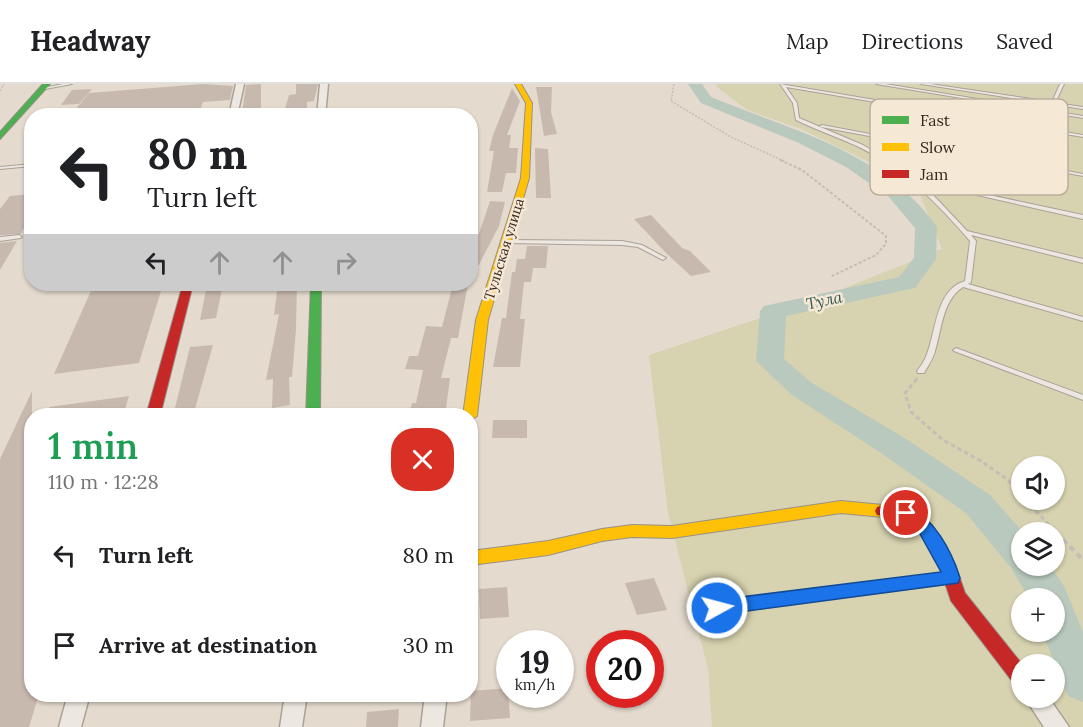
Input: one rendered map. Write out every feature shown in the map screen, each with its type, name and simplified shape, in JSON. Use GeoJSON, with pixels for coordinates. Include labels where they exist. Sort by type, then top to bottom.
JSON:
{"type":"FeatureCollection","features":[{"type":"Feature","properties":{"kind":"street"},"geometry":{"type":"LineString","coordinates":[[235,108],[240,84]]}},
{"type":"Feature","properties":{"kind":"street"},"geometry":{"type":"LineString","coordinates":[[322,108],[324,84]]}},
{"type":"Feature","properties":{"kind":"street","name":"Тульская улица"},"geometry":{"type":"LineString","coordinates":[[471,408],[482,321],[525,178],[529,103],[518,84]]}},
{"type":"Feature","properties":{"kind":"street"},"geometry":{"type":"LineString","coordinates":[[26,108],[46,86]]}},
{"type":"Feature","properties":{"kind":"street"},"geometry":{"type":"LineString","coordinates":[[0,137],[24,110]]}},
{"type":"Feature","properties":{"kind":"street"},"geometry":{"type":"LineString","coordinates":[[155,408],[187,291]]}},
{"type":"Feature","properties":{"kind":"street"},"geometry":{"type":"LineString","coordinates":[[313,408],[316,291]]}},
{"type":"Feature","properties":{"kind":"street"},"geometry":{"type":"LineString","coordinates":[[478,557],[548,548],[602,535],[632,531],[672,532],[841,507],[906,513],[926,529],[947,564],[957,596],[1011,665]]}},
{"type":"Feature","properties":{"kind":"street"},"geometry":{"type":"LineString","coordinates":[[70,727],[77,702]]}},
{"type":"Feature","properties":{"kind":"street"},"geometry":{"type":"LineString","coordinates":[[291,727],[295,702]]}},
{"type":"Feature","properties":{"kind":"street"},"geometry":{"type":"LineString","coordinates":[[432,727],[435,702]]}},
{"type":"Feature","properties":{"kind":"street"},"geometry":{"type":"LineString","coordinates":[[1044,708],[1058,727]]}},
{"type":"Feature","properties":{"kind":"lane"},"geometry":{"type":"LineString","coordinates":[[46,86],[70,84]]}},
{"type":"Feature","properties":{"kind":"lane"},"geometry":{"type":"LineString","coordinates":[[878,84],[971,99]]}},
{"type":"Feature","properties":{"kind":"lane"},"geometry":{"type":"LineString","coordinates":[[923,84],[1020,99]]}},
{"type":"Feature","properties":{"kind":"lane"},"geometry":{"type":"LineString","coordinates":[[1055,99],[1062,84]]}},
{"type":"Feature","properties":{"kind":"lane"},"geometry":{"type":"LineString","coordinates":[[783,85],[795,103],[797,119],[870,152]]}},
{"type":"Feature","properties":{"kind":"lane"},"geometry":{"type":"LineString","coordinates":[[783,85],[870,100]]}},
{"type":"Feature","properties":{"kind":"lane"},"geometry":{"type":"LineString","coordinates":[[1068,106],[1083,108]]}},
{"type":"Feature","properties":{"kind":"lane"},"geometry":{"type":"LineString","coordinates":[[1068,115],[1083,117]]}},
{"type":"Feature","properties":{"kind":"lane"},"geometry":{"type":"LineString","coordinates":[[813,126],[870,136]]}},
{"type":"Feature","properties":{"kind":"lane"},"geometry":{"type":"LineString","coordinates":[[1068,133],[1083,136]]}},
{"type":"Feature","properties":{"kind":"lane"},"geometry":{"type":"LineString","coordinates":[[0,168],[24,166]]}},
{"type":"Feature","properties":{"kind":"lane"},"geometry":{"type":"LineString","coordinates":[[1068,172],[1083,175]]}},
{"type":"Feature","properties":{"kind":"lane"},"geometry":{"type":"LineString","coordinates":[[921,371],[931,352],[940,315],[953,290],[968,282],[973,241],[929,195]]}},
{"type":"Feature","properties":{"kind":"lane"},"geometry":{"type":"LineString","coordinates":[[983,195],[1083,217]]}},
{"type":"Feature","properties":{"kind":"lane"},"geometry":{"type":"LineString","coordinates":[[965,232],[1083,261]]}},
{"type":"Feature","properties":{"kind":"lane"},"geometry":{"type":"LineString","coordinates":[[0,239],[19,237]]}},
{"type":"Feature","properties":{"kind":"lane"},"geometry":{"type":"LineString","coordinates":[[507,242],[622,243],[640,246],[663,258]]}},
{"type":"Feature","properties":{"kind":"lane"},"geometry":{"type":"LineString","coordinates":[[961,284],[1083,319]]}},
{"type":"Feature","properties":{"kind":"lane"},"geometry":{"type":"LineString","coordinates":[[956,350],[1083,398]]}},
{"type":"Feature","properties":{"kind":"lane"},"geometry":{"type":"LineString","coordinates":[[717,608],[952,578]]}},
{"type":"Feature","properties":{"kind":"path"},"geometry":{"type":"LineString","coordinates":[[0,91],[4,84]]}},
{"type":"Feature","properties":{"kind":"path"},"geometry":{"type":"LineString","coordinates":[[674,84],[671,101],[698,114],[731,137],[802,170],[886,236],[886,244],[876,255],[830,276]]}},
{"type":"Feature","properties":{"kind":"path"},"geometry":{"type":"LineString","coordinates":[[921,371],[905,393],[911,412],[943,440],[981,461],[1011,483]]}},
{"type":"Feature","properties":{"kind":"path"},"geometry":{"type":"LineString","coordinates":[[1035,510],[1083,560]]}},
{"type":"Feature","properties":{"kind":"shaded area"},"geometry":{"type":"Polygon","coordinates":[[[716,84],[1083,84],[1083,727],[712,727],[708,669],[668,513],[649,355],[820,298],[942,249],[920,195],[1068,195],[1068,99],[870,99],[870,163],[801,129],[747,110],[716,84]]]}},
{"type":"Feature","properties":{"kind":"building"},"geometry":{"type":"Polygon","coordinates":[[[203,84],[233,86],[230,100],[203,102],[201,108],[77,108],[89,93],[203,84]]]}},
{"type":"Feature","properties":{"kind":"building"},"geometry":{"type":"Polygon","coordinates":[[[261,84],[261,108],[243,108],[246,85],[261,84]]]}},
{"type":"Feature","properties":{"kind":"building"},"geometry":{"type":"Polygon","coordinates":[[[296,84],[318,84],[314,101],[307,102],[307,108],[285,108],[289,95],[296,94],[296,84]]]}},
{"type":"Feature","properties":{"kind":"building"},"geometry":{"type":"Polygon","coordinates":[[[536,87],[552,87],[551,112],[557,134],[544,136],[536,87]]]}},
{"type":"Feature","properties":{"kind":"building"},"geometry":{"type":"Polygon","coordinates":[[[512,88],[520,101],[507,135],[511,135],[509,148],[518,148],[516,173],[506,173],[502,192],[487,192],[494,151],[489,151],[512,88]]]}},
{"type":"Feature","properties":{"kind":"building"},"geometry":{"type":"Polygon","coordinates":[[[92,89],[79,104],[61,105],[72,90],[92,89]]]}},
{"type":"Feature","properties":{"kind":"building"},"geometry":{"type":"Polygon","coordinates":[[[535,148],[548,149],[551,198],[536,198],[535,148]]]}},
{"type":"Feature","properties":{"kind":"building"},"geometry":{"type":"Polygon","coordinates":[[[24,195],[24,228],[21,234],[0,235],[0,209],[10,196],[24,195]]]}},
{"type":"Feature","properties":{"kind":"building"},"geometry":{"type":"Polygon","coordinates":[[[490,201],[505,202],[499,226],[478,266],[478,236],[490,201]]]}},
{"type":"Feature","properties":{"kind":"building"},"geometry":{"type":"Polygon","coordinates":[[[651,215],[682,248],[690,251],[711,272],[691,276],[634,219],[651,215]]]}},
{"type":"Feature","properties":{"kind":"building"},"geometry":{"type":"Polygon","coordinates":[[[17,241],[0,270],[0,243],[17,241]]]}},
{"type":"Feature","properties":{"kind":"building"},"geometry":{"type":"Polygon","coordinates":[[[527,246],[548,246],[546,268],[533,268],[531,282],[524,282],[520,319],[525,319],[520,367],[493,367],[502,318],[506,318],[512,272],[515,272],[517,259],[525,259],[527,246]]]}},
{"type":"Feature","properties":{"kind":"building"},"geometry":{"type":"Polygon","coordinates":[[[91,291],[161,291],[139,363],[54,374],[91,291]]]}},
{"type":"Feature","properties":{"kind":"building"},"geometry":{"type":"Polygon","coordinates":[[[206,291],[222,291],[216,318],[200,320],[206,291]]]}},
{"type":"Feature","properties":{"kind":"building"},"geometry":{"type":"Polygon","coordinates":[[[277,291],[297,291],[292,377],[289,377],[290,405],[272,408],[273,379],[266,380],[279,314],[274,315],[277,291]]]}},
{"type":"Feature","properties":{"kind":"building"},"geometry":{"type":"Polygon","coordinates":[[[451,291],[467,291],[458,338],[451,338],[441,378],[450,378],[446,408],[411,408],[412,403],[416,403],[423,370],[405,369],[409,356],[418,356],[426,326],[442,327],[451,291]]]}},
{"type":"Feature","properties":{"kind":"building"},"geometry":{"type":"Polygon","coordinates":[[[213,345],[195,408],[175,408],[190,347],[213,345]]]}},
{"type":"Feature","properties":{"kind":"building"},"geometry":{"type":"Polygon","coordinates":[[[32,391],[32,408],[24,408],[32,391]]]}},
{"type":"Feature","properties":{"kind":"building"},"geometry":{"type":"Polygon","coordinates":[[[129,396],[125,408],[49,407],[129,396]]]}},
{"type":"Feature","properties":{"kind":"building"},"geometry":{"type":"Polygon","coordinates":[[[24,408],[24,702],[37,702],[29,727],[0,727],[0,459],[24,408]]]}},
{"type":"Feature","properties":{"kind":"building"},"geometry":{"type":"Polygon","coordinates":[[[493,420],[527,420],[527,438],[492,438],[493,420]]]}},
{"type":"Feature","properties":{"kind":"building"},"geometry":{"type":"Polygon","coordinates":[[[654,578],[667,610],[637,615],[625,583],[654,578]]]}},
{"type":"Feature","properties":{"kind":"building"},"geometry":{"type":"Polygon","coordinates":[[[507,587],[509,617],[480,619],[479,589],[507,587]]]}},
{"type":"Feature","properties":{"kind":"building"},"geometry":{"type":"Polygon","coordinates":[[[496,689],[496,708],[509,708],[510,718],[470,721],[471,702],[478,702],[478,690],[496,689]]]}},
{"type":"Feature","properties":{"kind":"building"},"geometry":{"type":"Polygon","coordinates":[[[399,709],[398,727],[366,727],[367,712],[399,709]]]}},
{"type":"Feature","properties":{"kind":"waterway","name":"Тула"},"geometry":{"type":"LineString","coordinates":[[695,84],[706,100],[805,140],[870,174]]}},
{"type":"Feature","properties":{"kind":"waterway","name":"Тула"},"geometry":{"type":"LineString","coordinates":[[898,195],[926,227],[925,259],[907,283],[773,311],[770,361],[802,389],[892,445],[978,504],[1011,544]]}},
{"type":"Feature","properties":{"kind":"waterway","name":"Тула"},"geometry":{"type":"LineString","coordinates":[[1036,576],[1043,588]]}},
{"type":"Feature","properties":{"kind":"waterway","name":"Тула"},"geometry":{"type":"LineString","coordinates":[[1065,638],[1083,682]]}},
{"type":"Feature","properties":{"kind":"traffic: fast"},"geometry":{"type":"LineString","coordinates":[[26,108],[47,84]]}},
{"type":"Feature","properties":{"kind":"traffic: fast"},"geometry":{"type":"LineString","coordinates":[[0,137],[24,110]]}},
{"type":"Feature","properties":{"kind":"traffic: fast"},"geometry":{"type":"LineString","coordinates":[[313,408],[316,291]]}},
{"type":"Feature","properties":{"kind":"traffic: slow"},"geometry":{"type":"LineString","coordinates":[[471,408],[482,320],[525,178],[529,103],[518,84]]}},
{"type":"Feature","properties":{"kind":"traffic: slow"},"geometry":{"type":"LineString","coordinates":[[478,557],[548,548],[602,535],[632,531],[672,532],[841,507],[883,511]]}},
{"type":"Feature","properties":{"kind":"traffic: jam"},"geometry":{"type":"LineString","coordinates":[[155,408],[186,291]]}},
{"type":"Feature","properties":{"kind":"traffic: jam"},"geometry":{"type":"LineString","coordinates":[[883,511],[906,513],[926,529],[947,564],[957,596],[1011,665]]}},
{"type":"Feature","properties":{"kind":"route"},"geometry":{"type":"LineString","coordinates":[[717,608],[952,578],[947,564],[926,529],[906,513]]}}]}
